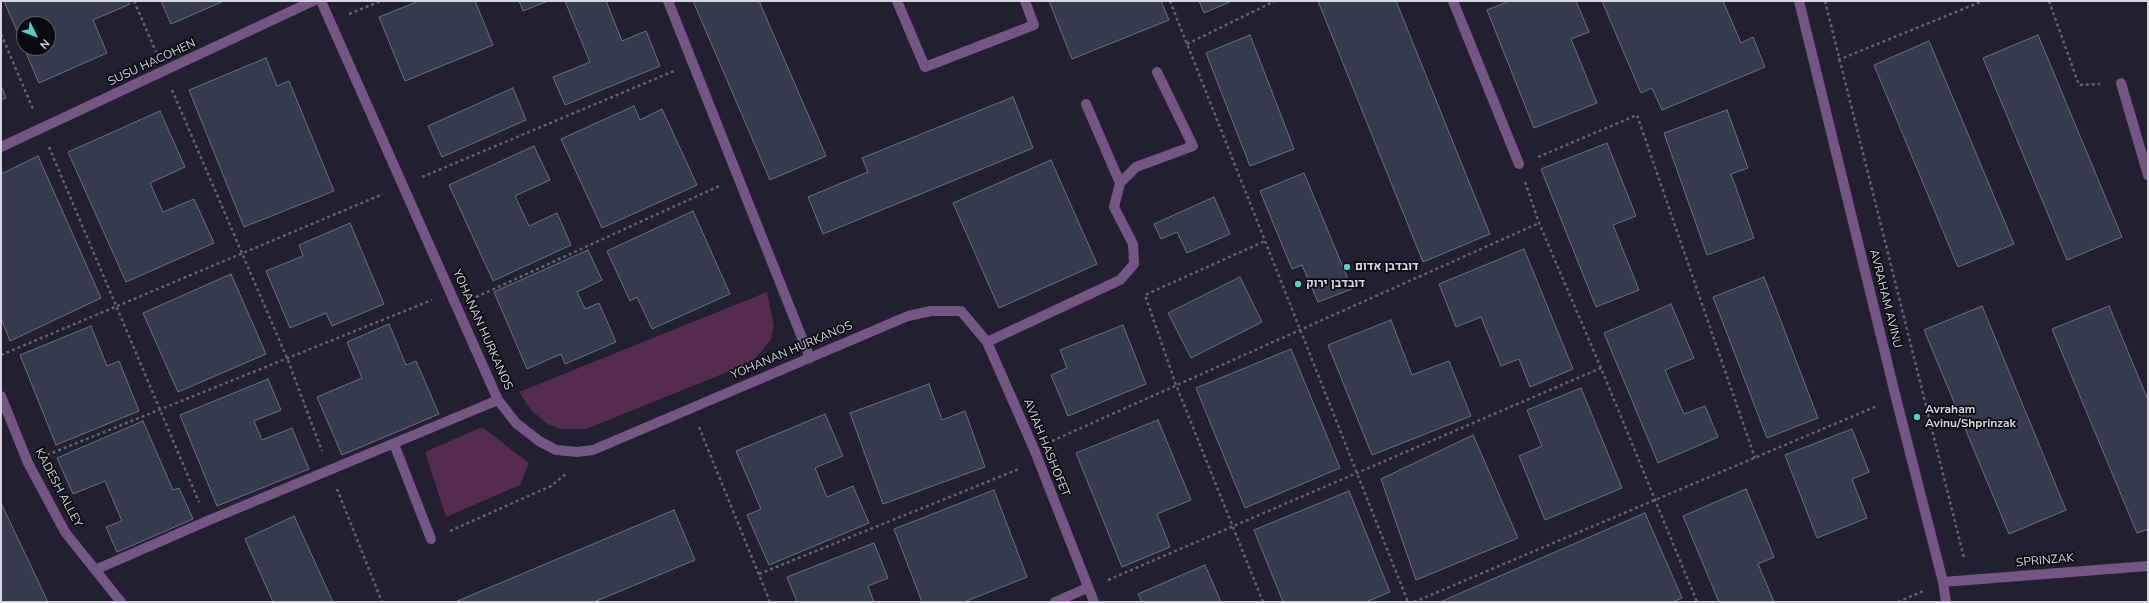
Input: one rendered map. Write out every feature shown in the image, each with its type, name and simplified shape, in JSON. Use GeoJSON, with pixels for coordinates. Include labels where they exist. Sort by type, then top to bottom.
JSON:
{"type":"FeatureCollection","features":[{"type":"Feature","properties":{"kind":"street","name":"SUSU HACOHEN"},"geometry":{"type":"LineString","coordinates":[[1,147],[42,130],[313,1]]}},
{"type":"Feature","properties":{"kind":"street","name":"YOHANAN HURKANOS"},"geometry":{"type":"LineString","coordinates":[[321,1],[458,306],[498,400],[516,423],[539,441],[556,450],[578,452],[593,450],[908,316],[931,310],[961,311]]}},
{"type":"Feature","properties":{"kind":"street"},"geometry":{"type":"LineString","coordinates":[[668,1],[810,358]]}},
{"type":"Feature","properties":{"kind":"street"},"geometry":{"type":"LineString","coordinates":[[897,1],[924,67],[1034,25],[1025,1]]}},
{"type":"Feature","properties":{"kind":"street"},"geometry":{"type":"LineString","coordinates":[[1453,1],[1519,164]]}},
{"type":"Feature","properties":{"kind":"street","name":"AVRAHAM AVINU"},"geometry":{"type":"LineString","coordinates":[[1799,1],[1896,398],[1943,582],[1946,602]]}},
{"type":"Feature","properties":{"kind":"street"},"geometry":{"type":"LineString","coordinates":[[987,342],[1120,280],[1134,264],[1133,244],[1114,207],[1120,183],[1136,167],[1193,146],[1157,72]]}},
{"type":"Feature","properties":{"kind":"street"},"geometry":{"type":"LineString","coordinates":[[2121,83],[2148,175]]}},
{"type":"Feature","properties":{"kind":"street"},"geometry":{"type":"LineString","coordinates":[[1086,104],[1120,183]]}},
{"type":"Feature","properties":{"kind":"street","name":"AVIAH HASHOFET"},"geometry":{"type":"LineString","coordinates":[[961,311],[987,342],[1034,449],[1087,588],[1094,602]]}},
{"type":"Feature","properties":{"kind":"street","name":"KADESH ALLEY"},"geometry":{"type":"LineString","coordinates":[[1,396],[28,463],[65,532],[121,602]]}},
{"type":"Feature","properties":{"kind":"street"},"geometry":{"type":"LineString","coordinates":[[95,570],[207,521],[498,400]]}},
{"type":"Feature","properties":{"kind":"street"},"geometry":{"type":"LineString","coordinates":[[394,444],[432,539]]}},
{"type":"Feature","properties":{"kind":"street","name":"SPRINZAK"},"geometry":{"type":"LineString","coordinates":[[1943,582],[2148,566]]}},
{"type":"Feature","properties":{"kind":"street"},"geometry":{"type":"LineString","coordinates":[[1054,602],[1087,588]]}},
{"type":"Feature","properties":{"kind":"path"},"geometry":{"type":"LineString","coordinates":[[134,1],[287,358],[382,602]]}},
{"type":"Feature","properties":{"kind":"path"},"geometry":{"type":"LineString","coordinates":[[330,21],[381,1]]}},
{"type":"Feature","properties":{"kind":"path"},"geometry":{"type":"LineString","coordinates":[[1170,1],[1408,602]]}},
{"type":"Feature","properties":{"kind":"path"},"geometry":{"type":"LineString","coordinates":[[1187,44],[1275,1]]}},
{"type":"Feature","properties":{"kind":"path"},"geometry":{"type":"LineString","coordinates":[[1825,1],[1970,580]]}},
{"type":"Feature","properties":{"kind":"path"},"geometry":{"type":"LineString","coordinates":[[1816,69],[1983,1]]}},
{"type":"Feature","properties":{"kind":"path"},"geometry":{"type":"LineString","coordinates":[[2049,1],[2079,85],[2121,83]]}},
{"type":"Feature","properties":{"kind":"path"},"geometry":{"type":"LineString","coordinates":[[1,34],[207,521]]}},
{"type":"Feature","properties":{"kind":"path"},"geometry":{"type":"LineString","coordinates":[[1,355],[693,63]]}},
{"type":"Feature","properties":{"kind":"path"},"geometry":{"type":"LineString","coordinates":[[1697,602],[1602,368],[1539,223],[1519,164],[1637,115],[1755,458]]}},
{"type":"Feature","properties":{"kind":"path"},"geometry":{"type":"LineString","coordinates":[[458,306],[738,178]]}},
{"type":"Feature","properties":{"kind":"path"},"geometry":{"type":"LineString","coordinates":[[1034,449],[1539,223]]}},
{"type":"Feature","properties":{"kind":"path"},"geometry":{"type":"LineString","coordinates":[[1264,602],[1176,385],[1145,295],[1265,241]]}},
{"type":"Feature","properties":{"kind":"path"},"geometry":{"type":"LineString","coordinates":[[28,463],[451,292]]}},
{"type":"Feature","properties":{"kind":"path"},"geometry":{"type":"LineString","coordinates":[[1087,588],[1602,368]]}},
{"type":"Feature","properties":{"kind":"path"},"geometry":{"type":"LineString","coordinates":[[1414,602],[1896,398]]}},
{"type":"Feature","properties":{"kind":"path"},"geometry":{"type":"LineString","coordinates":[[691,408],[770,602]]}},
{"type":"Feature","properties":{"kind":"path"},"geometry":{"type":"LineString","coordinates":[[432,539],[551,486],[593,450]]}},
{"type":"Feature","properties":{"kind":"path"},"geometry":{"type":"LineString","coordinates":[[759,574],[1038,461]]}},
{"type":"Feature","properties":{"kind":"path"},"geometry":{"type":"LineString","coordinates":[[1898,602],[1943,582]]}},
{"type":"Feature","properties":{"kind":"shaded area"},"geometry":{"type":"Polygon","coordinates":[[[767,292],[774,326],[770,341],[752,362],[586,429],[560,429],[546,423],[531,410],[519,392],[767,292]]]}},
{"type":"Feature","properties":{"kind":"shaded area"},"geometry":{"type":"Polygon","coordinates":[[[482,427],[529,463],[520,485],[446,517],[425,452],[482,427]]]}},
{"type":"Feature","properties":{"kind":"building"},"geometry":{"type":"Polygon","coordinates":[[[4,1],[128,1],[130,4],[93,20],[107,53],[39,83],[27,56],[56,56],[56,16],[16,16],[16,29],[4,1]]]}},
{"type":"Feature","properties":{"kind":"building"},"geometry":{"type":"Polygon","coordinates":[[[161,1],[224,1],[171,24],[161,1]]]}},
{"type":"Feature","properties":{"kind":"building"},"geometry":{"type":"Polygon","coordinates":[[[419,1],[475,1],[493,45],[405,81],[379,17],[419,1]]]}},
{"type":"Feature","properties":{"kind":"building"},"geometry":{"type":"Polygon","coordinates":[[[519,1],[548,1],[523,11],[519,1]]]}},
{"type":"Feature","properties":{"kind":"building"},"geometry":{"type":"Polygon","coordinates":[[[565,1],[606,1],[622,41],[646,31],[660,66],[565,105],[553,77],[590,62],[565,1]]]}},
{"type":"Feature","properties":{"kind":"building"},"geometry":{"type":"Polygon","coordinates":[[[693,1],[759,1],[826,156],[770,180],[693,1]]]}},
{"type":"Feature","properties":{"kind":"building"},"geometry":{"type":"Polygon","coordinates":[[[1049,1],[1161,1],[1169,20],[1072,59],[1049,1]]]}},
{"type":"Feature","properties":{"kind":"building"},"geometry":{"type":"Polygon","coordinates":[[[1199,1],[1232,1],[1204,13],[1199,1]]]}},
{"type":"Feature","properties":{"kind":"building"},"geometry":{"type":"Polygon","coordinates":[[[1318,1],[1396,1],[1490,234],[1423,262],[1318,1]]]}},
{"type":"Feature","properties":{"kind":"building"},"geometry":{"type":"Polygon","coordinates":[[[1510,1],[1576,1],[1589,32],[1571,39],[1597,103],[1534,128],[1487,10],[1510,1]]]}},
{"type":"Feature","properties":{"kind":"building"},"geometry":{"type":"Polygon","coordinates":[[[1602,1],[1723,1],[1741,43],[1753,37],[1765,67],[1662,110],[1652,88],[1641,93],[1602,1]]]}},
{"type":"Feature","properties":{"kind":"building"},"geometry":{"type":"Polygon","coordinates":[[[1250,35],[1294,149],[1250,166],[1206,53],[1250,35]]]}},
{"type":"Feature","properties":{"kind":"building"},"geometry":{"type":"Polygon","coordinates":[[[2038,35],[2122,237],[2067,260],[1983,58],[2038,35]]]}},
{"type":"Feature","properties":{"kind":"building"},"geometry":{"type":"Polygon","coordinates":[[[1929,41],[2014,244],[1958,267],[1874,65],[1929,41]]]}},
{"type":"Feature","properties":{"kind":"building"},"geometry":{"type":"Polygon","coordinates":[[[266,58],[277,86],[289,81],[334,191],[244,227],[189,90],[266,58]]]}},
{"type":"Feature","properties":{"kind":"building"},"geometry":{"type":"Polygon","coordinates":[[[1,85],[6,98],[1,100],[1,85]]]}},
{"type":"Feature","properties":{"kind":"building"},"geometry":{"type":"Polygon","coordinates":[[[513,88],[526,120],[442,157],[428,126],[513,88]]]}},
{"type":"Feature","properties":{"kind":"building"},"geometry":{"type":"Polygon","coordinates":[[[1013,97],[1033,148],[823,234],[808,197],[868,172],[862,158],[1013,97]]]}},
{"type":"Feature","properties":{"kind":"building"},"geometry":{"type":"Polygon","coordinates":[[[634,106],[640,120],[662,109],[697,185],[602,228],[561,139],[634,106]]]}},
{"type":"Feature","properties":{"kind":"building"},"geometry":{"type":"Polygon","coordinates":[[[1727,110],[1748,168],[1731,174],[1754,238],[1707,255],[1664,133],[1727,110]]]}},
{"type":"Feature","properties":{"kind":"building"},"geometry":{"type":"Polygon","coordinates":[[[160,111],[185,167],[150,183],[163,212],[194,199],[214,243],[126,282],[68,152],[160,111]]]}},
{"type":"Feature","properties":{"kind":"building"},"geometry":{"type":"Polygon","coordinates":[[[1607,143],[1636,216],[1613,225],[1639,290],[1596,307],[1541,169],[1607,143]]]}},
{"type":"Feature","properties":{"kind":"building"},"geometry":{"type":"Polygon","coordinates":[[[534,146],[550,180],[515,196],[529,226],[557,213],[571,245],[493,281],[449,185],[534,146]]]}},
{"type":"Feature","properties":{"kind":"building"},"geometry":{"type":"Polygon","coordinates":[[[38,156],[101,298],[10,341],[1,318],[1,174],[38,156]]]}},
{"type":"Feature","properties":{"kind":"building"},"geometry":{"type":"Polygon","coordinates":[[[1051,160],[1097,264],[999,308],[953,203],[1051,160]]]}},
{"type":"Feature","properties":{"kind":"building"},"geometry":{"type":"Polygon","coordinates":[[[1304,173],[1352,289],[1318,302],[1302,265],[1292,269],[1260,191],[1304,173]]]}},
{"type":"Feature","properties":{"kind":"building"},"geometry":{"type":"Polygon","coordinates":[[[1214,197],[1230,234],[1187,253],[1177,232],[1161,239],[1154,224],[1214,197]]]}},
{"type":"Feature","properties":{"kind":"building"},"geometry":{"type":"Polygon","coordinates":[[[693,211],[730,294],[652,329],[637,297],[630,301],[607,251],[693,211]]]}},
{"type":"Feature","properties":{"kind":"building"},"geometry":{"type":"Polygon","coordinates":[[[350,223],[384,304],[332,326],[326,313],[290,328],[266,271],[303,256],[299,245],[350,223]]]}},
{"type":"Feature","properties":{"kind":"building"},"geometry":{"type":"Polygon","coordinates":[[[1524,249],[1573,369],[1530,387],[1519,359],[1501,366],[1481,317],[1456,327],[1439,284],[1524,249]]]}},
{"type":"Feature","properties":{"kind":"building"},"geometry":{"type":"Polygon","coordinates":[[[588,250],[602,280],[577,292],[585,309],[599,303],[616,342],[565,364],[561,354],[527,369],[494,292],[588,250]]]}},
{"type":"Feature","properties":{"kind":"building"},"geometry":{"type":"Polygon","coordinates":[[[231,274],[266,354],[178,392],[143,313],[231,274]]]}},
{"type":"Feature","properties":{"kind":"building"},"geometry":{"type":"Polygon","coordinates":[[[1240,277],[1262,322],[1191,358],[1168,313],[1240,277]]]}},
{"type":"Feature","properties":{"kind":"building"},"geometry":{"type":"Polygon","coordinates":[[[1764,277],[1818,418],[1767,438],[1713,297],[1764,277]]]}},
{"type":"Feature","properties":{"kind":"building"},"geometry":{"type":"Polygon","coordinates":[[[1671,304],[1694,358],[1665,370],[1684,414],[1705,406],[1718,437],[1658,463],[1604,333],[1671,304]]]}},
{"type":"Feature","properties":{"kind":"building"},"geometry":{"type":"Polygon","coordinates":[[[1982,306],[2066,510],[2009,534],[1924,330],[1982,306]]]}},
{"type":"Feature","properties":{"kind":"building"},"geometry":{"type":"Polygon","coordinates":[[[2109,306],[2148,400],[2148,529],[2137,533],[2052,329],[2109,306]]]}},
{"type":"Feature","properties":{"kind":"building"},"geometry":{"type":"Polygon","coordinates":[[[1391,320],[1412,375],[1449,361],[1471,416],[1372,455],[1328,345],[1391,320]]]}},
{"type":"Feature","properties":{"kind":"building"},"geometry":{"type":"Polygon","coordinates":[[[389,324],[406,365],[416,361],[439,414],[342,455],[317,397],[362,378],[347,342],[389,324]]]}},
{"type":"Feature","properties":{"kind":"building"},"geometry":{"type":"Polygon","coordinates":[[[1123,325],[1146,384],[1068,416],[1051,375],[1067,368],[1060,350],[1123,325]]]}},
{"type":"Feature","properties":{"kind":"building"},"geometry":{"type":"Polygon","coordinates":[[[91,326],[107,366],[119,361],[139,411],[56,445],[20,355],[91,326]]]}},
{"type":"Feature","properties":{"kind":"building"},"geometry":{"type":"Polygon","coordinates":[[[1291,349],[1340,468],[1245,508],[1196,388],[1291,349]]]}},
{"type":"Feature","properties":{"kind":"building"},"geometry":{"type":"Polygon","coordinates":[[[268,379],[281,410],[254,421],[262,440],[292,428],[309,469],[217,506],[180,415],[268,379]]]}},
{"type":"Feature","properties":{"kind":"building"},"geometry":{"type":"Polygon","coordinates":[[[929,384],[942,420],[965,411],[985,467],[883,504],[850,413],[929,384]]]}},
{"type":"Feature","properties":{"kind":"building"},"geometry":{"type":"Polygon","coordinates":[[[1581,388],[1622,488],[1545,520],[1519,456],[1542,446],[1527,410],[1581,388]]]}},
{"type":"Feature","properties":{"kind":"building"},"geometry":{"type":"Polygon","coordinates":[[[825,414],[843,456],[815,468],[827,497],[853,486],[869,523],[769,565],[747,515],[761,509],[736,451],[825,414]]]}},
{"type":"Feature","properties":{"kind":"building"},"geometry":{"type":"Polygon","coordinates":[[[1158,420],[1191,500],[1157,514],[1170,547],[1122,567],[1076,453],[1158,420]]]}},
{"type":"Feature","properties":{"kind":"building"},"geometry":{"type":"Polygon","coordinates":[[[143,421],[173,490],[179,488],[193,519],[117,552],[106,527],[122,521],[105,481],[73,494],[57,458],[143,421]]]}},
{"type":"Feature","properties":{"kind":"building"},"geometry":{"type":"Polygon","coordinates":[[[1852,429],[1869,472],[1852,479],[1867,518],[1817,538],[1785,455],[1852,429]]]}},
{"type":"Feature","properties":{"kind":"building"},"geometry":{"type":"Polygon","coordinates":[[[1473,435],[1518,538],[1416,580],[1381,479],[1473,435]]]}},
{"type":"Feature","properties":{"kind":"building"},"geometry":{"type":"Polygon","coordinates":[[[1746,489],[1774,557],[1758,564],[1774,602],[1719,602],[1683,516],[1746,489]]]}},
{"type":"Feature","properties":{"kind":"building"},"geometry":{"type":"Polygon","coordinates":[[[994,490],[1027,577],[964,602],[922,602],[894,529],[994,490]]]}},
{"type":"Feature","properties":{"kind":"building"},"geometry":{"type":"Polygon","coordinates":[[[1349,491],[1390,592],[1366,602],[1283,602],[1254,530],[1349,491]]]}},
{"type":"Feature","properties":{"kind":"building"},"geometry":{"type":"Polygon","coordinates":[[[1,503],[48,602],[1,602],[1,503]]]}},
{"type":"Feature","properties":{"kind":"building"},"geometry":{"type":"Polygon","coordinates":[[[674,510],[695,560],[594,602],[455,602],[674,510]]]}},
{"type":"Feature","properties":{"kind":"building"},"geometry":{"type":"Polygon","coordinates":[[[1645,513],[1682,598],[1673,602],[1440,602],[1645,513]]]}},
{"type":"Feature","properties":{"kind":"building"},"geometry":{"type":"Polygon","coordinates":[[[294,516],[333,602],[273,602],[245,539],[294,516]]]}},
{"type":"Feature","properties":{"kind":"building"},"geometry":{"type":"Polygon","coordinates":[[[874,543],[888,578],[868,586],[874,602],[797,602],[787,577],[874,543]]]}},
{"type":"Feature","properties":{"kind":"building"},"geometry":{"type":"Polygon","coordinates":[[[1205,565],[1221,602],[1142,602],[1138,594],[1205,565]]]}},
{"type":"Feature","properties":{"kind":"place","name":"דובדבן אדום"},"geometry":{"type":"Point","coordinates":[1347,267]}},
{"type":"Feature","properties":{"kind":"place","name":"דובדבן ירוק"},"geometry":{"type":"Point","coordinates":[1298,284]}},
{"type":"Feature","properties":{"kind":"place","name":"Avraham Avinu/Shprinzak"},"geometry":{"type":"Point","coordinates":[1917,417]}}]}
